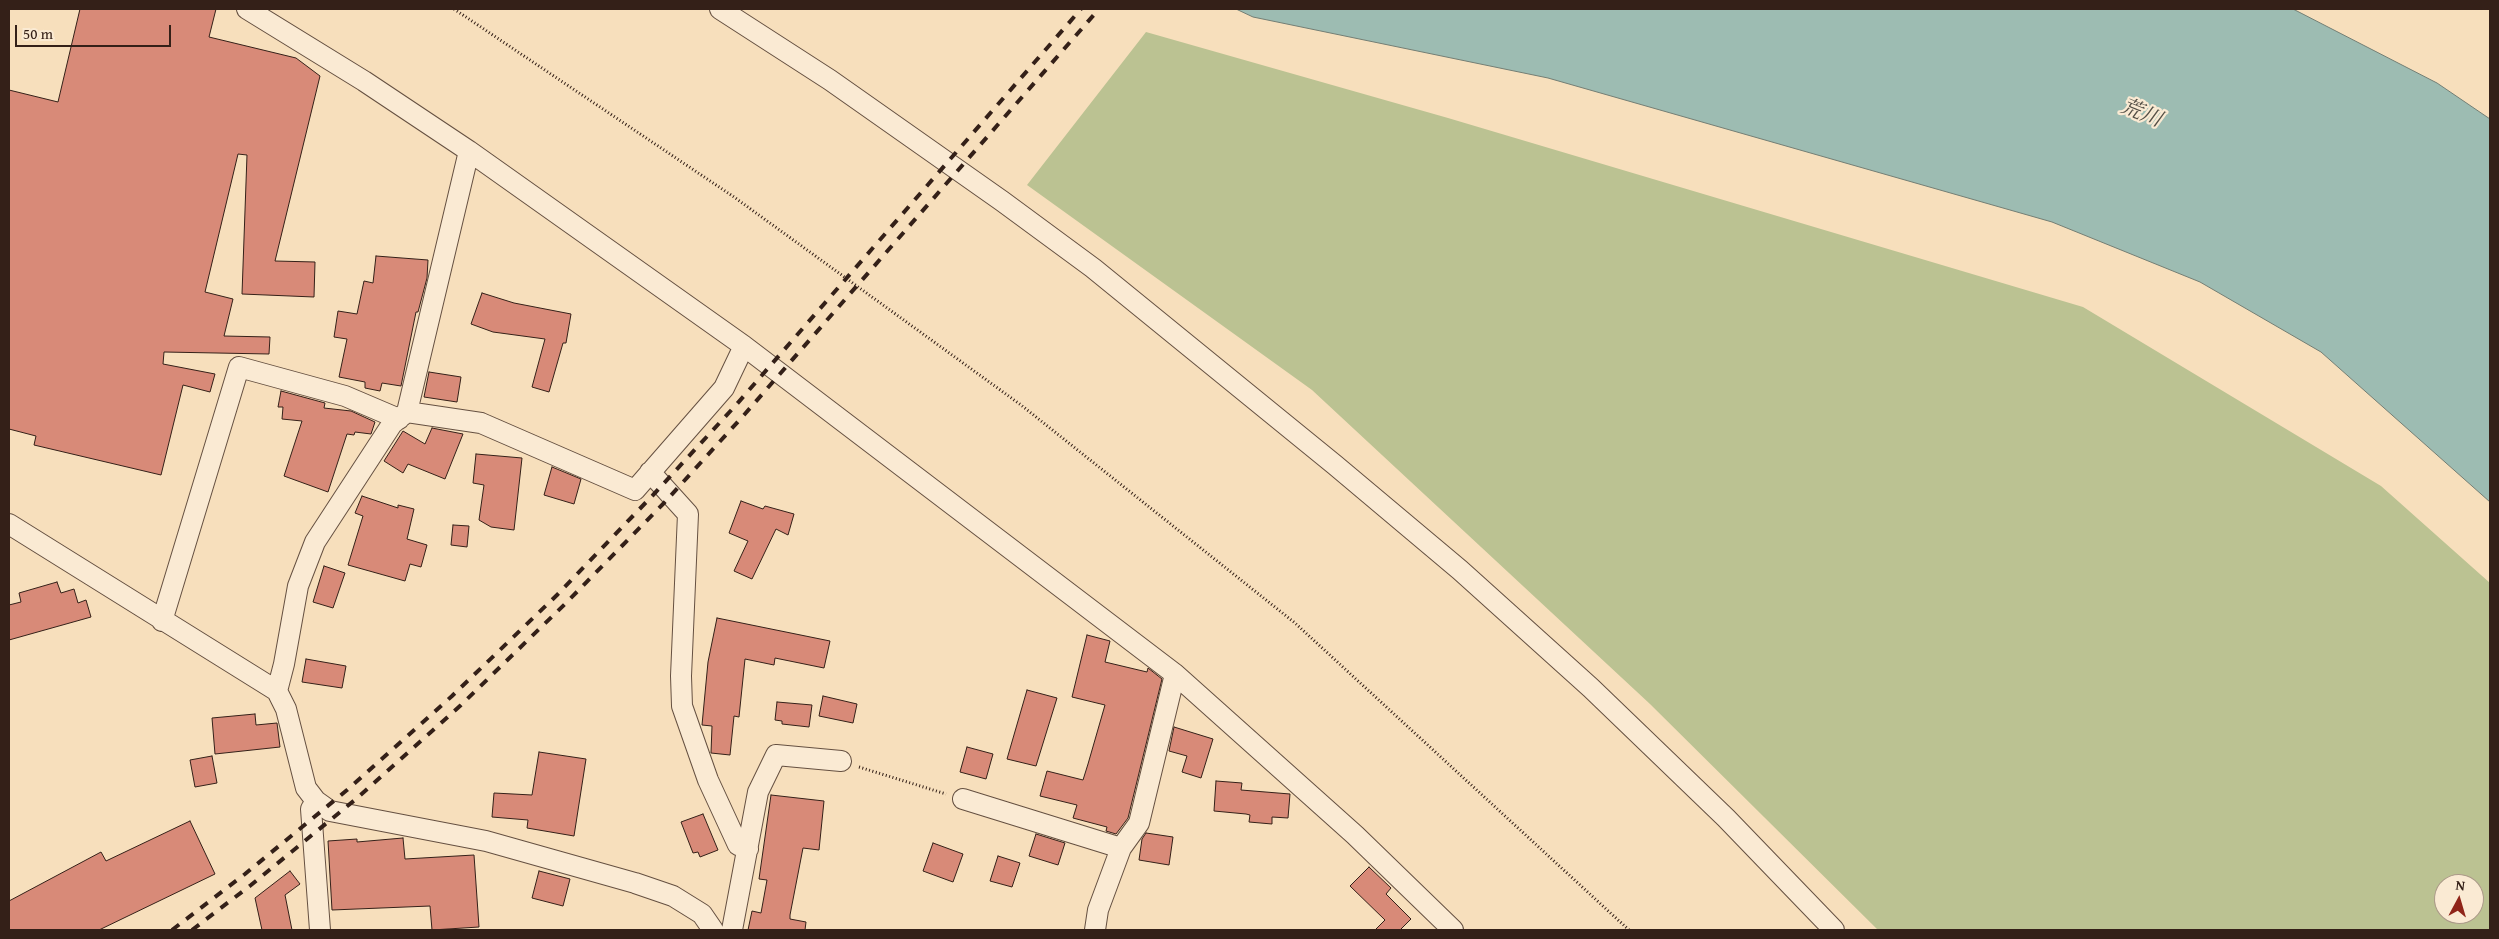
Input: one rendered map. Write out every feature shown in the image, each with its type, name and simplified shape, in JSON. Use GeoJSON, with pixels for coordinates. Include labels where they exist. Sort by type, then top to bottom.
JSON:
{"type":"FeatureCollection","features":[{"type":"Feature","properties":{"kind":"street"},"geometry":{"type":"LineString","coordinates":[[246,9],[364,80],[744,346],[1175,674],[1355,835],[1452,930]]}},
{"type":"Feature","properties":{"kind":"street"},"geometry":{"type":"LineString","coordinates":[[720,9],[830,80],[1063,246],[1335,465],[1460,570],[1591,688],[1726,818],[1834,930]]}},
{"type":"Feature","properties":{"kind":"street"},"geometry":{"type":"LineString","coordinates":[[277,691],[284,664],[298,586],[315,542],[392,424],[403,415],[469,152]]}},
{"type":"Feature","properties":{"kind":"street"},"geometry":{"type":"LineString","coordinates":[[162,621],[240,367],[345,396],[403,415],[481,423],[635,490],[724,388],[744,346]]}},
{"type":"Feature","properties":{"kind":"street"},"geometry":{"type":"LineString","coordinates":[[650,472],[688,514],[681,676],[682,706],[708,780],[738,845],[748,849]]}},
{"type":"Feature","properties":{"kind":"street"},"geometry":{"type":"LineString","coordinates":[[9,524],[277,691],[286,709],[306,788],[316,801],[330,811],[486,841],[635,883],[673,896],[703,925]]}},
{"type":"Feature","properties":{"kind":"street"},"geometry":{"type":"LineString","coordinates":[[1096,930],[1098,910],[1122,848],[1139,824],[1175,674]]}},
{"type":"Feature","properties":{"kind":"street"},"geometry":{"type":"LineString","coordinates":[[732,930],[758,792],[776,755],[842,761]]}},
{"type":"Feature","properties":{"kind":"street"},"geometry":{"type":"LineString","coordinates":[[963,799],[1122,848]]}},
{"type":"Feature","properties":{"kind":"street"},"geometry":{"type":"LineString","coordinates":[[316,801],[311,809],[320,930]]}},
{"type":"Feature","properties":{"kind":"path"},"geometry":{"type":"LineString","coordinates":[[454,9],[734,198],[1029,412],[1295,623],[1629,930]]}},
{"type":"Feature","properties":{"kind":"path"},"geometry":{"type":"LineString","coordinates":[[842,761],[963,799]]}},
{"type":"Feature","properties":{"kind":"green space"},"geometry":{"type":"Polygon","coordinates":[[[1146,32],[1448,118],[2083,307],[2381,486],[2490,583],[2490,930],[1878,930],[1650,704],[1312,390],[1027,185],[1146,32]]]}},
{"type":"Feature","properties":{"kind":"water","name":"荒川"},"geometry":{"type":"Polygon","coordinates":[[[1236,9],[2293,9],[2437,83],[2490,119],[2490,502],[2321,352],[2200,282],[2052,222],[1548,78],[1253,17],[1236,9]]]}},
{"type":"Feature","properties":{"kind":"building"},"geometry":{"type":"Polygon","coordinates":[[[80,9],[216,9],[209,37],[296,58],[320,76],[275,261],[315,262],[314,297],[242,294],[247,155],[238,154],[205,292],[233,299],[224,336],[270,337],[269,354],[164,352],[163,364],[215,374],[210,392],[183,385],[161,475],[34,445],[36,436],[9,429],[9,90],[58,102],[80,9]]]}},
{"type":"Feature","properties":{"kind":"building"},"geometry":{"type":"Polygon","coordinates":[[[376,256],[428,260],[427,278],[418,312],[416,312],[401,386],[382,383],[380,391],[365,388],[365,382],[339,377],[347,339],[334,337],[338,311],[357,314],[364,281],[373,283],[376,256]]]}},
{"type":"Feature","properties":{"kind":"building"},"geometry":{"type":"Polygon","coordinates":[[[482,293],[514,303],[571,314],[566,343],[563,343],[549,392],[532,387],[545,339],[493,332],[471,324],[482,293]]]}},
{"type":"Feature","properties":{"kind":"building"},"geometry":{"type":"Polygon","coordinates":[[[429,372],[461,377],[457,402],[424,397],[429,372]]]}},
{"type":"Feature","properties":{"kind":"building"},"geometry":{"type":"Polygon","coordinates":[[[281,391],[325,403],[324,408],[351,411],[375,422],[371,434],[355,432],[354,435],[347,434],[328,492],[284,476],[302,421],[282,419],[283,407],[278,407],[281,391]]]}},
{"type":"Feature","properties":{"kind":"building"},"geometry":{"type":"Polygon","coordinates":[[[432,428],[463,434],[445,479],[408,464],[403,473],[384,461],[403,431],[425,444],[432,428]]]}},
{"type":"Feature","properties":{"kind":"building"},"geometry":{"type":"Polygon","coordinates":[[[476,454],[522,458],[514,530],[491,527],[479,520],[484,485],[473,483],[476,454]]]}},
{"type":"Feature","properties":{"kind":"building"},"geometry":{"type":"Polygon","coordinates":[[[552,467],[581,479],[574,504],[544,495],[552,467]]]}},
{"type":"Feature","properties":{"kind":"building"},"geometry":{"type":"Polygon","coordinates":[[[362,496],[398,508],[398,505],[414,509],[407,539],[427,545],[421,567],[410,564],[405,581],[348,565],[363,516],[355,513],[362,496]]]}},
{"type":"Feature","properties":{"kind":"building"},"geometry":{"type":"Polygon","coordinates":[[[741,501],[763,509],[765,506],[794,514],[788,535],[776,529],[752,579],[734,571],[748,541],[729,533],[741,501]]]}},
{"type":"Feature","properties":{"kind":"building"},"geometry":{"type":"Polygon","coordinates":[[[453,525],[469,526],[467,547],[451,545],[453,525]]]}},
{"type":"Feature","properties":{"kind":"building"},"geometry":{"type":"Polygon","coordinates":[[[324,566],[345,573],[333,608],[313,602],[324,566]]]}},
{"type":"Feature","properties":{"kind":"building"},"geometry":{"type":"Polygon","coordinates":[[[57,582],[61,593],[74,589],[78,603],[86,600],[91,617],[9,640],[9,605],[21,602],[19,593],[57,582]]]}},
{"type":"Feature","properties":{"kind":"building"},"geometry":{"type":"Polygon","coordinates":[[[717,618],[830,641],[824,668],[775,658],[774,665],[745,659],[739,717],[734,716],[730,755],[711,753],[712,726],[702,725],[708,662],[717,618]]]}},
{"type":"Feature","properties":{"kind":"building"},"geometry":{"type":"Polygon","coordinates":[[[1087,635],[1110,641],[1105,662],[1147,672],[1148,668],[1162,679],[1128,818],[1116,834],[1106,831],[1107,827],[1073,818],[1077,805],[1040,796],[1047,771],[1083,780],[1088,764],[1105,705],[1072,697],[1087,635]]]}},
{"type":"Feature","properties":{"kind":"building"},"geometry":{"type":"Polygon","coordinates":[[[306,659],[346,666],[342,688],[302,682],[306,659]]]}},
{"type":"Feature","properties":{"kind":"building"},"geometry":{"type":"Polygon","coordinates":[[[1027,690],[1057,698],[1036,766],[1007,759],[1027,690]]]}},
{"type":"Feature","properties":{"kind":"building"},"geometry":{"type":"Polygon","coordinates":[[[823,696],[857,704],[853,723],[819,716],[823,696]]]}},
{"type":"Feature","properties":{"kind":"building"},"geometry":{"type":"Polygon","coordinates":[[[777,702],[812,705],[809,727],[782,724],[782,721],[775,720],[777,702]]]}},
{"type":"Feature","properties":{"kind":"building"},"geometry":{"type":"Polygon","coordinates":[[[255,714],[256,725],[277,723],[280,747],[215,754],[212,718],[255,714]]]}},
{"type":"Feature","properties":{"kind":"building"},"geometry":{"type":"Polygon","coordinates":[[[1174,727],[1213,739],[1201,778],[1182,772],[1187,756],[1169,751],[1174,727]]]}},
{"type":"Feature","properties":{"kind":"building"},"geometry":{"type":"Polygon","coordinates":[[[967,747],[993,754],[986,779],[960,772],[967,747]]]}},
{"type":"Feature","properties":{"kind":"building"},"geometry":{"type":"Polygon","coordinates":[[[539,752],[586,759],[574,836],[527,828],[528,820],[492,817],[494,793],[532,795],[539,752]]]}},
{"type":"Feature","properties":{"kind":"building"},"geometry":{"type":"Polygon","coordinates":[[[212,756],[217,783],[195,787],[190,760],[212,756]]]}},
{"type":"Feature","properties":{"kind":"building"},"geometry":{"type":"Polygon","coordinates":[[[1216,781],[1242,783],[1241,790],[1290,794],[1288,818],[1272,817],[1272,824],[1249,822],[1250,815],[1214,811],[1216,781]]]}},
{"type":"Feature","properties":{"kind":"building"},"geometry":{"type":"Polygon","coordinates":[[[771,795],[824,801],[819,850],[803,848],[790,915],[790,919],[806,922],[805,930],[748,930],[752,911],[761,913],[767,880],[759,879],[771,795]]]}},
{"type":"Feature","properties":{"kind":"building"},"geometry":{"type":"Polygon","coordinates":[[[703,814],[718,850],[700,857],[698,852],[693,853],[681,822],[703,814]]]}},
{"type":"Feature","properties":{"kind":"building"},"geometry":{"type":"Polygon","coordinates":[[[190,821],[215,874],[99,930],[9,930],[9,901],[101,852],[106,861],[190,821]]]}},
{"type":"Feature","properties":{"kind":"building"},"geometry":{"type":"Polygon","coordinates":[[[1146,833],[1173,837],[1169,865],[1139,860],[1142,839],[1146,833]]]}},
{"type":"Feature","properties":{"kind":"building"},"geometry":{"type":"Polygon","coordinates":[[[1036,834],[1065,843],[1058,865],[1029,856],[1036,834]]]}},
{"type":"Feature","properties":{"kind":"building"},"geometry":{"type":"Polygon","coordinates":[[[403,838],[405,859],[474,855],[479,927],[432,930],[430,906],[332,910],[328,841],[357,839],[357,842],[403,838]]]}},
{"type":"Feature","properties":{"kind":"building"},"geometry":{"type":"Polygon","coordinates":[[[933,843],[963,854],[953,882],[923,871],[933,843]]]}},
{"type":"Feature","properties":{"kind":"building"},"geometry":{"type":"Polygon","coordinates":[[[998,856],[1020,863],[1012,887],[990,881],[998,856]]]}},
{"type":"Feature","properties":{"kind":"building"},"geometry":{"type":"Polygon","coordinates":[[[1369,867],[1391,888],[1386,894],[1411,919],[1400,930],[1375,930],[1385,920],[1350,886],[1369,867]]]}},
{"type":"Feature","properties":{"kind":"building"},"geometry":{"type":"Polygon","coordinates":[[[290,871],[300,884],[285,895],[292,930],[262,930],[255,898],[290,871]]]}},
{"type":"Feature","properties":{"kind":"building"},"geometry":{"type":"Polygon","coordinates":[[[539,871],[570,879],[563,906],[532,898],[539,871]]]}},
{"type":"Feature","properties":{"kind":"railway"},"geometry":{"type":"LineString","coordinates":[[172,930],[245,874],[347,790],[452,696],[557,595],[736,405],[1081,9]]}},
{"type":"Feature","properties":{"kind":"railway"},"geometry":{"type":"LineString","coordinates":[[192,930],[251,885],[356,799],[461,705],[566,603],[664,503],[744,415],[1099,9]]}}]}
